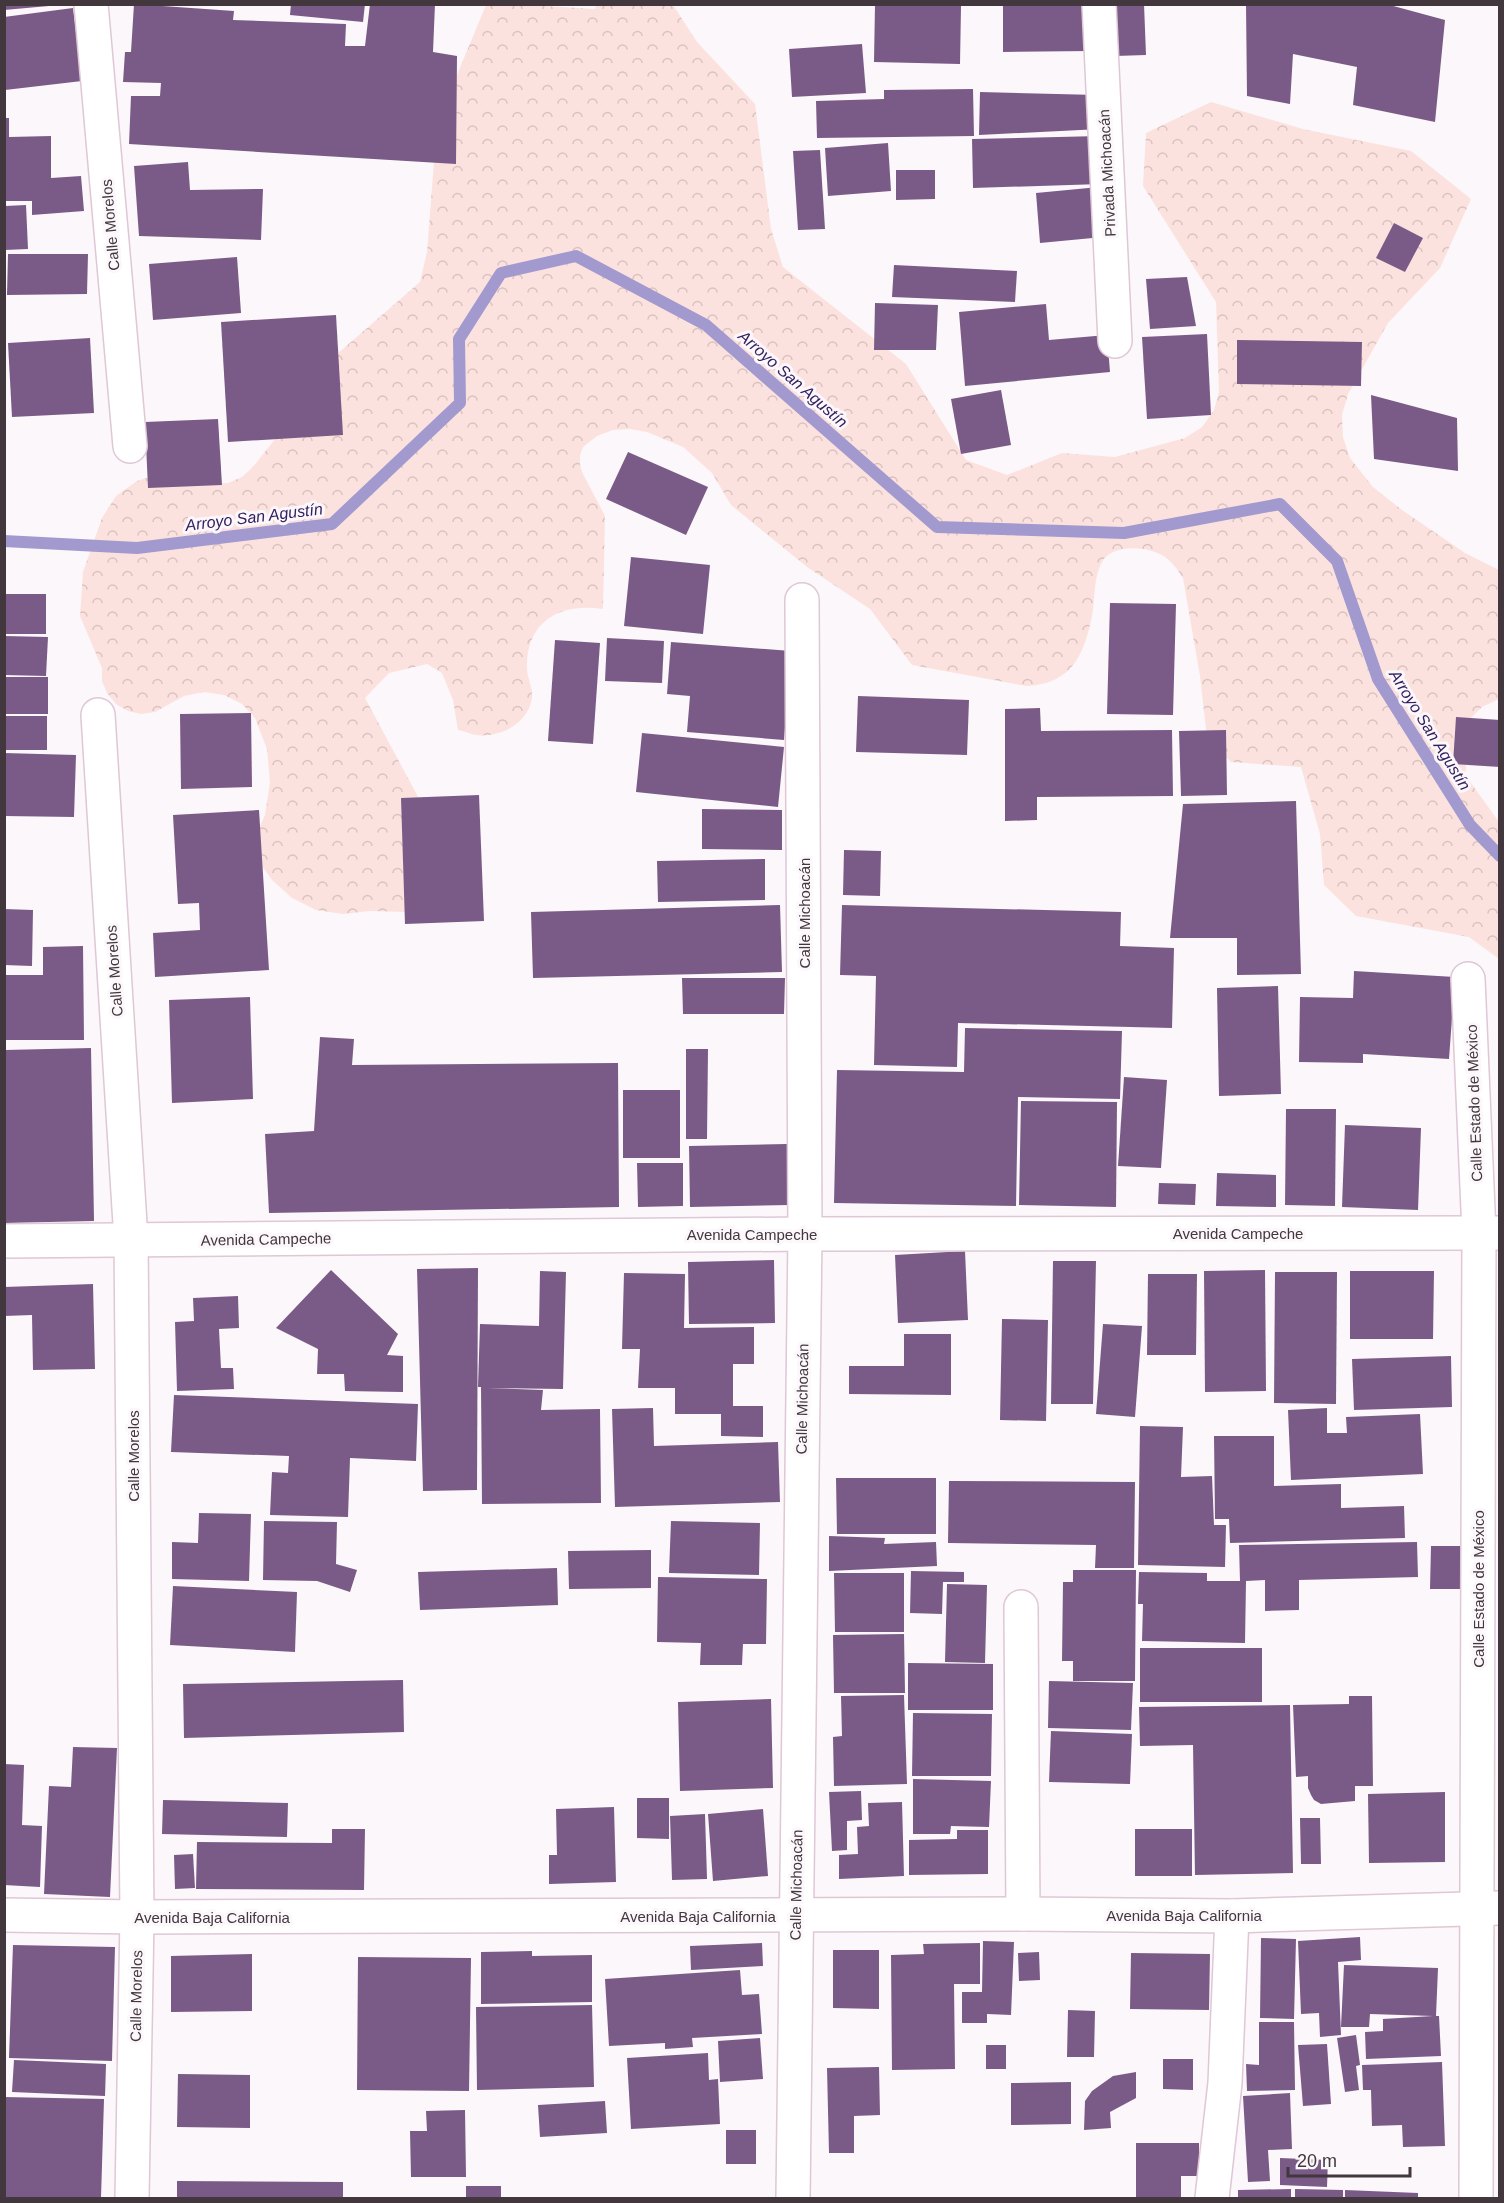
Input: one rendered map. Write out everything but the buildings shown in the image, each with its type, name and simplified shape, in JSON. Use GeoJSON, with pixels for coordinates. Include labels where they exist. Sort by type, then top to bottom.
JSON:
{"type":"FeatureCollection","features":[{"type":"Feature","properties":{"kind":"street","name":"Calle Morelos"},"geometry":{"type":"LineString","coordinates":[[91,4],[130,446]]}},
{"type":"Feature","properties":{"kind":"street","name":"Privada Michoacán"},"geometry":{"type":"LineString","coordinates":[[1099,4],[1115,341]]}},
{"type":"Feature","properties":{"kind":"street","name":"Calle Michoacán"},"geometry":{"type":"LineString","coordinates":[[793,2199],[805,1234],[802,600]]}},
{"type":"Feature","properties":{"kind":"street","name":"Calle Morelos"},"geometry":{"type":"LineString","coordinates":[[98,715],[131,1240],[137,1917],[132,2199]]}},
{"type":"Feature","properties":{"kind":"street","name":"Calle Estado de México"},"geometry":{"type":"LineString","coordinates":[[1468,979],[1489,1233],[1488,1908],[1476,2199]]}},
{"type":"Feature","properties":{"kind":"street","name":"Avenida Campeche"},"geometry":{"type":"LineString","coordinates":[[4,1241],[805,1234],[1489,1233]]}},
{"type":"Feature","properties":{"kind":"street"},"geometry":{"type":"LineString","coordinates":[[1022,1607],[1023,1914]]}},
{"type":"Feature","properties":{"kind":"street","name":"Avenida Baja California"},"geometry":{"type":"LineString","coordinates":[[4,1915],[137,1917],[1023,1914],[1232,1916],[1488,1908]]}},
{"type":"Feature","properties":{"kind":"street"},"geometry":{"type":"LineString","coordinates":[[1212,2199],[1225,2083],[1232,1916]]}},
{"type":"Feature","properties":{"kind":"green space"},"geometry":{"type":"Polygon","coordinates":[[[511,4],[595,9],[596,5],[673,5],[697,42],[755,104],[771,229],[783,267],[906,364],[966,460],[1007,475],[1062,453],[1115,457],[1185,438],[1202,427],[1214,410],[1219,392],[1216,302],[1143,186],[1146,133],[1211,102],[1303,129],[1411,151],[1471,199],[1440,268],[1388,323],[1348,394],[1342,415],[1343,437],[1350,458],[1373,487],[1465,553],[1499,570],[1499,699],[1482,707],[1465,724],[1466,776],[1499,822],[1499,959],[1469,937],[1356,916],[1324,885],[1320,834],[1301,767],[1231,762],[1207,738],[1200,676],[1183,578],[1165,557],[1150,550],[1132,548],[1122,549],[1107,556],[1099,569],[1092,617],[1082,650],[1070,669],[1052,681],[1026,686],[912,665],[870,609],[807,567],[731,505],[712,473],[683,447],[647,432],[630,429],[613,430],[597,436],[583,447],[580,455],[582,472],[605,516],[603,609],[572,609],[547,619],[538,628],[528,654],[527,670],[532,698],[525,715],[519,722],[494,734],[476,735],[458,730],[453,700],[442,673],[427,664],[389,673],[365,698],[423,806],[406,912],[370,911],[343,914],[316,910],[292,898],[272,880],[262,866],[258,831],[265,815],[270,782],[267,749],[255,718],[242,704],[224,695],[204,692],[184,696],[155,712],[141,714],[128,711],[116,704],[107,693],[102,681],[102,668],[80,616],[83,572],[102,518],[116,496],[137,481],[162,473],[214,484],[228,483],[242,477],[252,468],[295,414],[336,355],[420,282],[427,252],[437,123],[486,5],[511,4]]]}},
{"type":"Feature","properties":{"kind":"waterway","name":"Arroyo San Agustín"},"geometry":{"type":"LineString","coordinates":[[4,541],[137,548],[332,524],[460,403],[459,339],[501,273],[576,256],[706,325],[937,527],[1124,533],[1280,504],[1337,561],[1378,679],[1470,825],[1500,856]]}}]}
